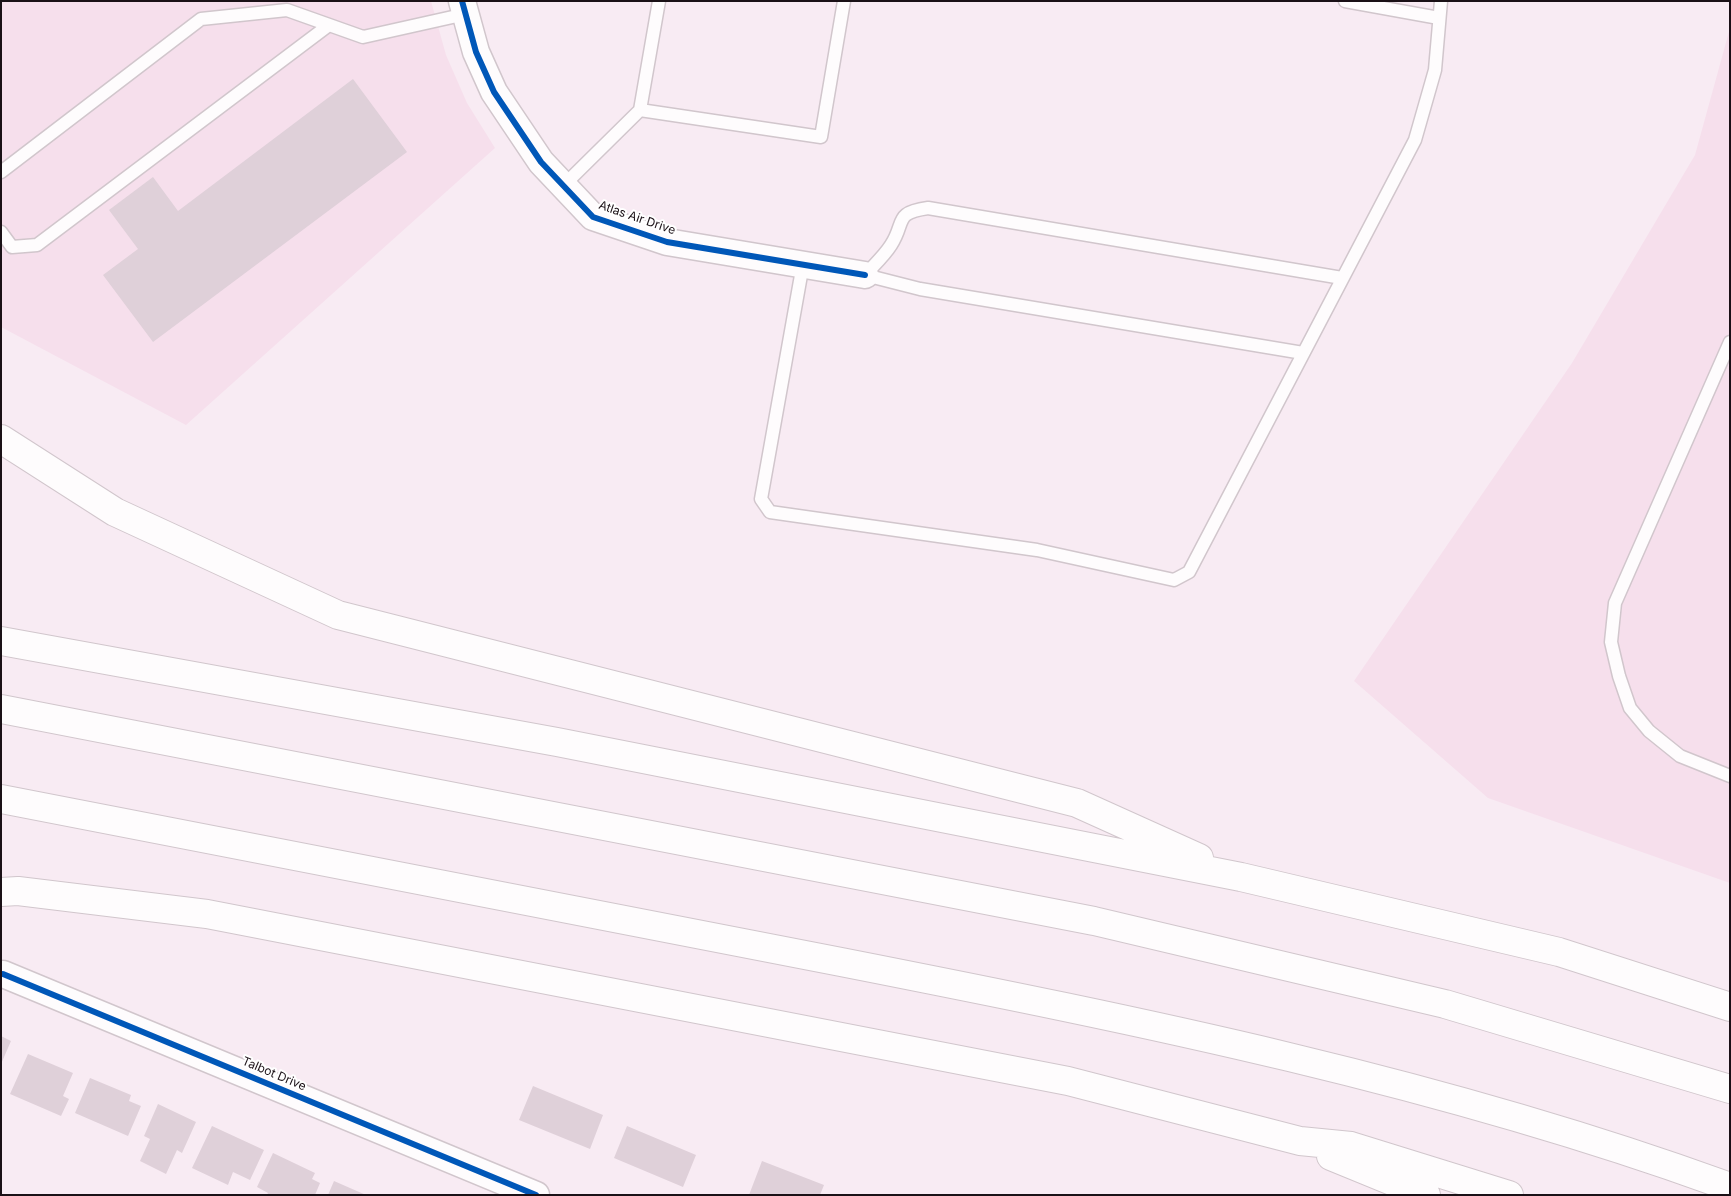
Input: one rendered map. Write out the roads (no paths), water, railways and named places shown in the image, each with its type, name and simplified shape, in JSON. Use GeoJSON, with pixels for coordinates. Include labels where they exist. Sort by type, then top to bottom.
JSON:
{"type":"FeatureCollection","features":[{"type":"Feature","properties":{"kind":"highway"},"geometry":{"type":"LineString","coordinates":[[1,439],[116,512],[338,615],[1077,802],[1241,877]]}},
{"type":"Feature","properties":{"kind":"highway"},"geometry":{"type":"LineString","coordinates":[[1,640],[547,740],[1241,877],[1559,952],[1730,1007]]}},
{"type":"Feature","properties":{"kind":"highway"},"geometry":{"type":"LineString","coordinates":[[1,709],[1094,920],[1446,1004],[1730,1088]]}},
{"type":"Feature","properties":{"kind":"highway"},"geometry":{"type":"LineString","coordinates":[[1,799],[410,877],[1085,1010],[1372,1077],[1533,1121],[1730,1187]]}},
{"type":"Feature","properties":{"kind":"highway"},"geometry":{"type":"LineString","coordinates":[[1,892],[18,891],[207,914],[1068,1081],[1300,1141],[1351,1146],[1509,1195]]}},
{"type":"Feature","properties":{"kind":"highway"},"geometry":{"type":"LineString","coordinates":[[1300,1141],[1348,1164],[1426,1195]]}},
{"type":"Feature","properties":{"kind":"street","name":"Atlas Air Drive"},"geometry":{"type":"LineString","coordinates":[[464,8],[476,52],[494,92],[541,162],[593,216],[667,242],[865,275]]}},
{"type":"Feature","properties":{"kind":"street","name":"Talbot Drive"},"geometry":{"type":"LineString","coordinates":[[3,974],[536,1195]]}},
{"type":"Feature","properties":{"kind":"lane"},"geometry":{"type":"LineString","coordinates":[[563,186],[640,110],[659,1]]}},
{"type":"Feature","properties":{"kind":"lane"},"geometry":{"type":"LineString","coordinates":[[640,110],[821,137],[844,1]]}},
{"type":"Feature","properties":{"kind":"lane"},"geometry":{"type":"LineString","coordinates":[[1345,1],[1439,18]]}},
{"type":"Feature","properties":{"kind":"lane"},"geometry":{"type":"LineString","coordinates":[[802,264],[762,499],[770,512],[1038,550],[1174,580],[1189,572],[1415,140],[1435,70],[1441,1]]}},
{"type":"Feature","properties":{"kind":"lane"},"geometry":{"type":"LineString","coordinates":[[1,172],[202,19],[287,10],[363,37],[464,8]]}},
{"type":"Feature","properties":{"kind":"lane"},"geometry":{"type":"LineString","coordinates":[[1,232],[12,247],[37,245],[329,25]]}},
{"type":"Feature","properties":{"kind":"lane"},"geometry":{"type":"LineString","coordinates":[[1303,353],[920,289],[865,275],[892,244],[903,216],[913,210],[928,208],[1342,278]]}},
{"type":"Feature","properties":{"kind":"lane"},"geometry":{"type":"LineString","coordinates":[[1730,342],[1615,603],[1610,642],[1618,676],[1630,708],[1649,731],[1680,756],[1730,776]]}}]}
